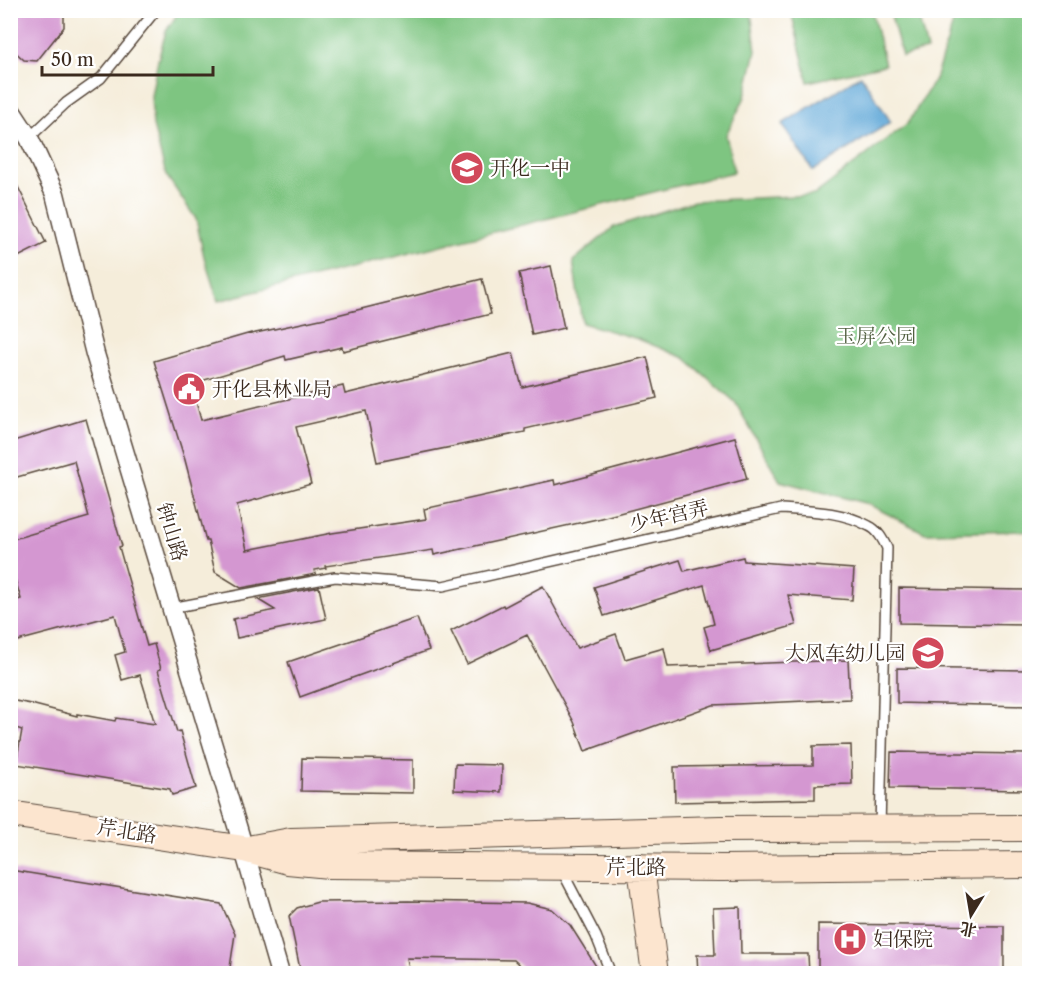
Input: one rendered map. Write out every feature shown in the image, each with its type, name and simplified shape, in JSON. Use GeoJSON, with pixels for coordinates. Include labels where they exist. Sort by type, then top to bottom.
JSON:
{"type":"FeatureCollection","features":[{"type":"Feature","properties":{"kind":"main road","name":"芹北路"},"geometry":{"type":"LineString","coordinates":[[10,814],[244,849],[288,861],[329,865],[722,868],[1029,865]]}},
{"type":"Feature","properties":{"kind":"main road","name":"芹北路"},"geometry":{"type":"LineString","coordinates":[[244,849],[312,840],[720,829],[1029,828]]}},
{"type":"Feature","properties":{"kind":"main road"},"geometry":{"type":"LineString","coordinates":[[720,829],[722,868]]}},
{"type":"Feature","properties":{"kind":"main road"},"geometry":{"type":"LineString","coordinates":[[641,867],[655,974]]}},
{"type":"Feature","properties":{"kind":"street","name":"钟山路"},"geometry":{"type":"LineString","coordinates":[[10,109],[29,138],[55,194],[95,354],[280,974]]}},
{"type":"Feature","properties":{"kind":"lane"},"geometry":{"type":"LineString","coordinates":[[29,138],[66,103],[101,78],[156,10]]}},
{"type":"Feature","properties":{"kind":"lane","name":"少年宫弄"},"geometry":{"type":"LineString","coordinates":[[171,608],[335,577],[443,586],[781,509],[830,512],[871,526],[881,537],[886,548],[880,829]]}},
{"type":"Feature","properties":{"kind":"lane"},"geometry":{"type":"LineString","coordinates":[[560,867],[596,936],[611,974]]}},
{"type":"Feature","properties":{"kind":"green space","name":"开化一中"},"geometry":{"type":"Polygon","coordinates":[[[180,10],[751,11],[756,51],[745,97],[726,135],[734,172],[218,301],[204,257],[196,219],[166,175],[153,126],[151,96],[157,64],[166,31],[180,10]]]}},
{"type":"Feature","properties":{"kind":"green space"},"geometry":{"type":"Polygon","coordinates":[[[894,10],[917,11],[927,50],[902,56],[890,12],[894,10]]]}},
{"type":"Feature","properties":{"kind":"green space"},"geometry":{"type":"Polygon","coordinates":[[[791,11],[872,11],[885,65],[808,82],[791,11]]]}},
{"type":"Feature","properties":{"kind":"green space","name":"玉屏公园"},"geometry":{"type":"Polygon","coordinates":[[[957,11],[1029,11],[1029,531],[925,533],[868,504],[780,481],[735,402],[685,358],[638,339],[582,323],[573,261],[614,227],[694,201],[814,195],[908,123],[935,79],[957,11]]]}},
{"type":"Feature","properties":{"kind":"water"},"geometry":{"type":"Polygon","coordinates":[[[861,75],[891,122],[813,171],[782,124],[861,75]]]}},
{"type":"Feature","properties":{"kind":"building"},"geometry":{"type":"Polygon","coordinates":[[[10,10],[64,10],[64,27],[37,61],[24,60],[10,47],[10,10]]]}},
{"type":"Feature","properties":{"kind":"building"},"geometry":{"type":"Polygon","coordinates":[[[10,171],[46,243],[10,261],[10,171]]]}},
{"type":"Feature","properties":{"kind":"building"},"geometry":{"type":"Polygon","coordinates":[[[551,266],[564,328],[532,335],[519,273],[551,266]]]}},
{"type":"Feature","properties":{"kind":"building"},"geometry":{"type":"Polygon","coordinates":[[[482,279],[491,314],[343,351],[342,347],[286,360],[285,356],[191,384],[201,420],[343,386],[345,394],[513,353],[522,387],[647,357],[657,398],[525,429],[525,432],[377,462],[366,411],[296,427],[311,484],[237,505],[247,550],[332,533],[426,519],[424,509],[554,480],[555,485],[735,437],[747,479],[597,519],[434,555],[433,550],[325,566],[326,568],[315,570],[316,574],[241,588],[215,572],[185,460],[154,361],[251,333],[325,318],[482,279]]]}},
{"type":"Feature","properties":{"kind":"building"},"geometry":{"type":"Polygon","coordinates":[[[86,419],[122,546],[119,547],[147,646],[154,644],[161,669],[158,670],[177,732],[180,731],[196,788],[172,795],[170,789],[16,764],[22,730],[10,726],[10,700],[77,716],[77,714],[115,721],[116,718],[155,724],[140,675],[122,680],[115,655],[125,652],[115,615],[10,643],[10,602],[21,599],[10,562],[10,540],[89,517],[74,461],[10,479],[10,442],[86,419]]]}},
{"type":"Feature","properties":{"kind":"building"},"geometry":{"type":"Polygon","coordinates":[[[743,557],[744,561],[854,569],[852,600],[788,595],[796,625],[711,650],[704,627],[714,624],[704,585],[604,616],[594,587],[680,560],[684,571],[743,557]]]}},
{"type":"Feature","properties":{"kind":"building"},"geometry":{"type":"Polygon","coordinates":[[[543,586],[577,648],[616,634],[625,659],[664,648],[668,667],[848,660],[850,699],[713,705],[585,751],[574,722],[527,635],[467,664],[451,631],[543,586]]]}},
{"type":"Feature","properties":{"kind":"building"},"geometry":{"type":"Polygon","coordinates":[[[319,587],[326,619],[237,638],[233,619],[275,610],[257,599],[319,587]]]}},
{"type":"Feature","properties":{"kind":"building"},"geometry":{"type":"Polygon","coordinates":[[[899,588],[1029,590],[1029,625],[899,623],[899,588]]]}},
{"type":"Feature","properties":{"kind":"building"},"geometry":{"type":"Polygon","coordinates":[[[417,618],[429,650],[300,697],[288,662],[417,618]]]}},
{"type":"Feature","properties":{"kind":"building"},"geometry":{"type":"Polygon","coordinates":[[[897,668],[1029,670],[1029,706],[897,703],[897,668]]]}},
{"type":"Feature","properties":{"kind":"building"},"geometry":{"type":"Polygon","coordinates":[[[851,745],[852,784],[815,785],[815,799],[675,802],[674,767],[813,765],[813,746],[851,745]]]}},
{"type":"Feature","properties":{"kind":"building"},"geometry":{"type":"Polygon","coordinates":[[[891,752],[1029,754],[1029,790],[890,788],[891,752]]]}},
{"type":"Feature","properties":{"kind":"building"},"geometry":{"type":"Polygon","coordinates":[[[302,758],[413,760],[413,793],[301,791],[302,758]]]}},
{"type":"Feature","properties":{"kind":"building"},"geometry":{"type":"Polygon","coordinates":[[[455,764],[502,765],[501,792],[454,790],[455,764]]]}},
{"type":"Feature","properties":{"kind":"building"},"geometry":{"type":"Polygon","coordinates":[[[10,870],[221,904],[235,934],[229,974],[10,974],[10,870]]]}},
{"type":"Feature","properties":{"kind":"building"},"geometry":{"type":"Polygon","coordinates":[[[318,902],[527,903],[552,909],[570,925],[601,974],[529,974],[514,960],[407,958],[410,974],[301,974],[289,916],[297,908],[318,902]]]}},
{"type":"Feature","properties":{"kind":"building"},"geometry":{"type":"Polygon","coordinates":[[[740,907],[741,954],[808,954],[809,974],[698,974],[697,955],[715,955],[713,908],[740,907]]]}},
{"type":"Feature","properties":{"kind":"building"},"geometry":{"type":"Polygon","coordinates":[[[818,924],[1004,926],[1004,971],[818,970],[818,924]]]}},
{"type":"Feature","properties":{"kind":"place","name":"开化一中"},"geometry":{"type":"Point","coordinates":[467,168]}},
{"type":"Feature","properties":{"kind":"place","name":"开化县林业局"},"geometry":{"type":"Point","coordinates":[189,389]}},
{"type":"Feature","properties":{"kind":"place","name":"大风车幼儿园"},"geometry":{"type":"Point","coordinates":[928,653]}},
{"type":"Feature","properties":{"kind":"place","name":"妇保院"},"geometry":{"type":"Point","coordinates":[850,939]}}]}
